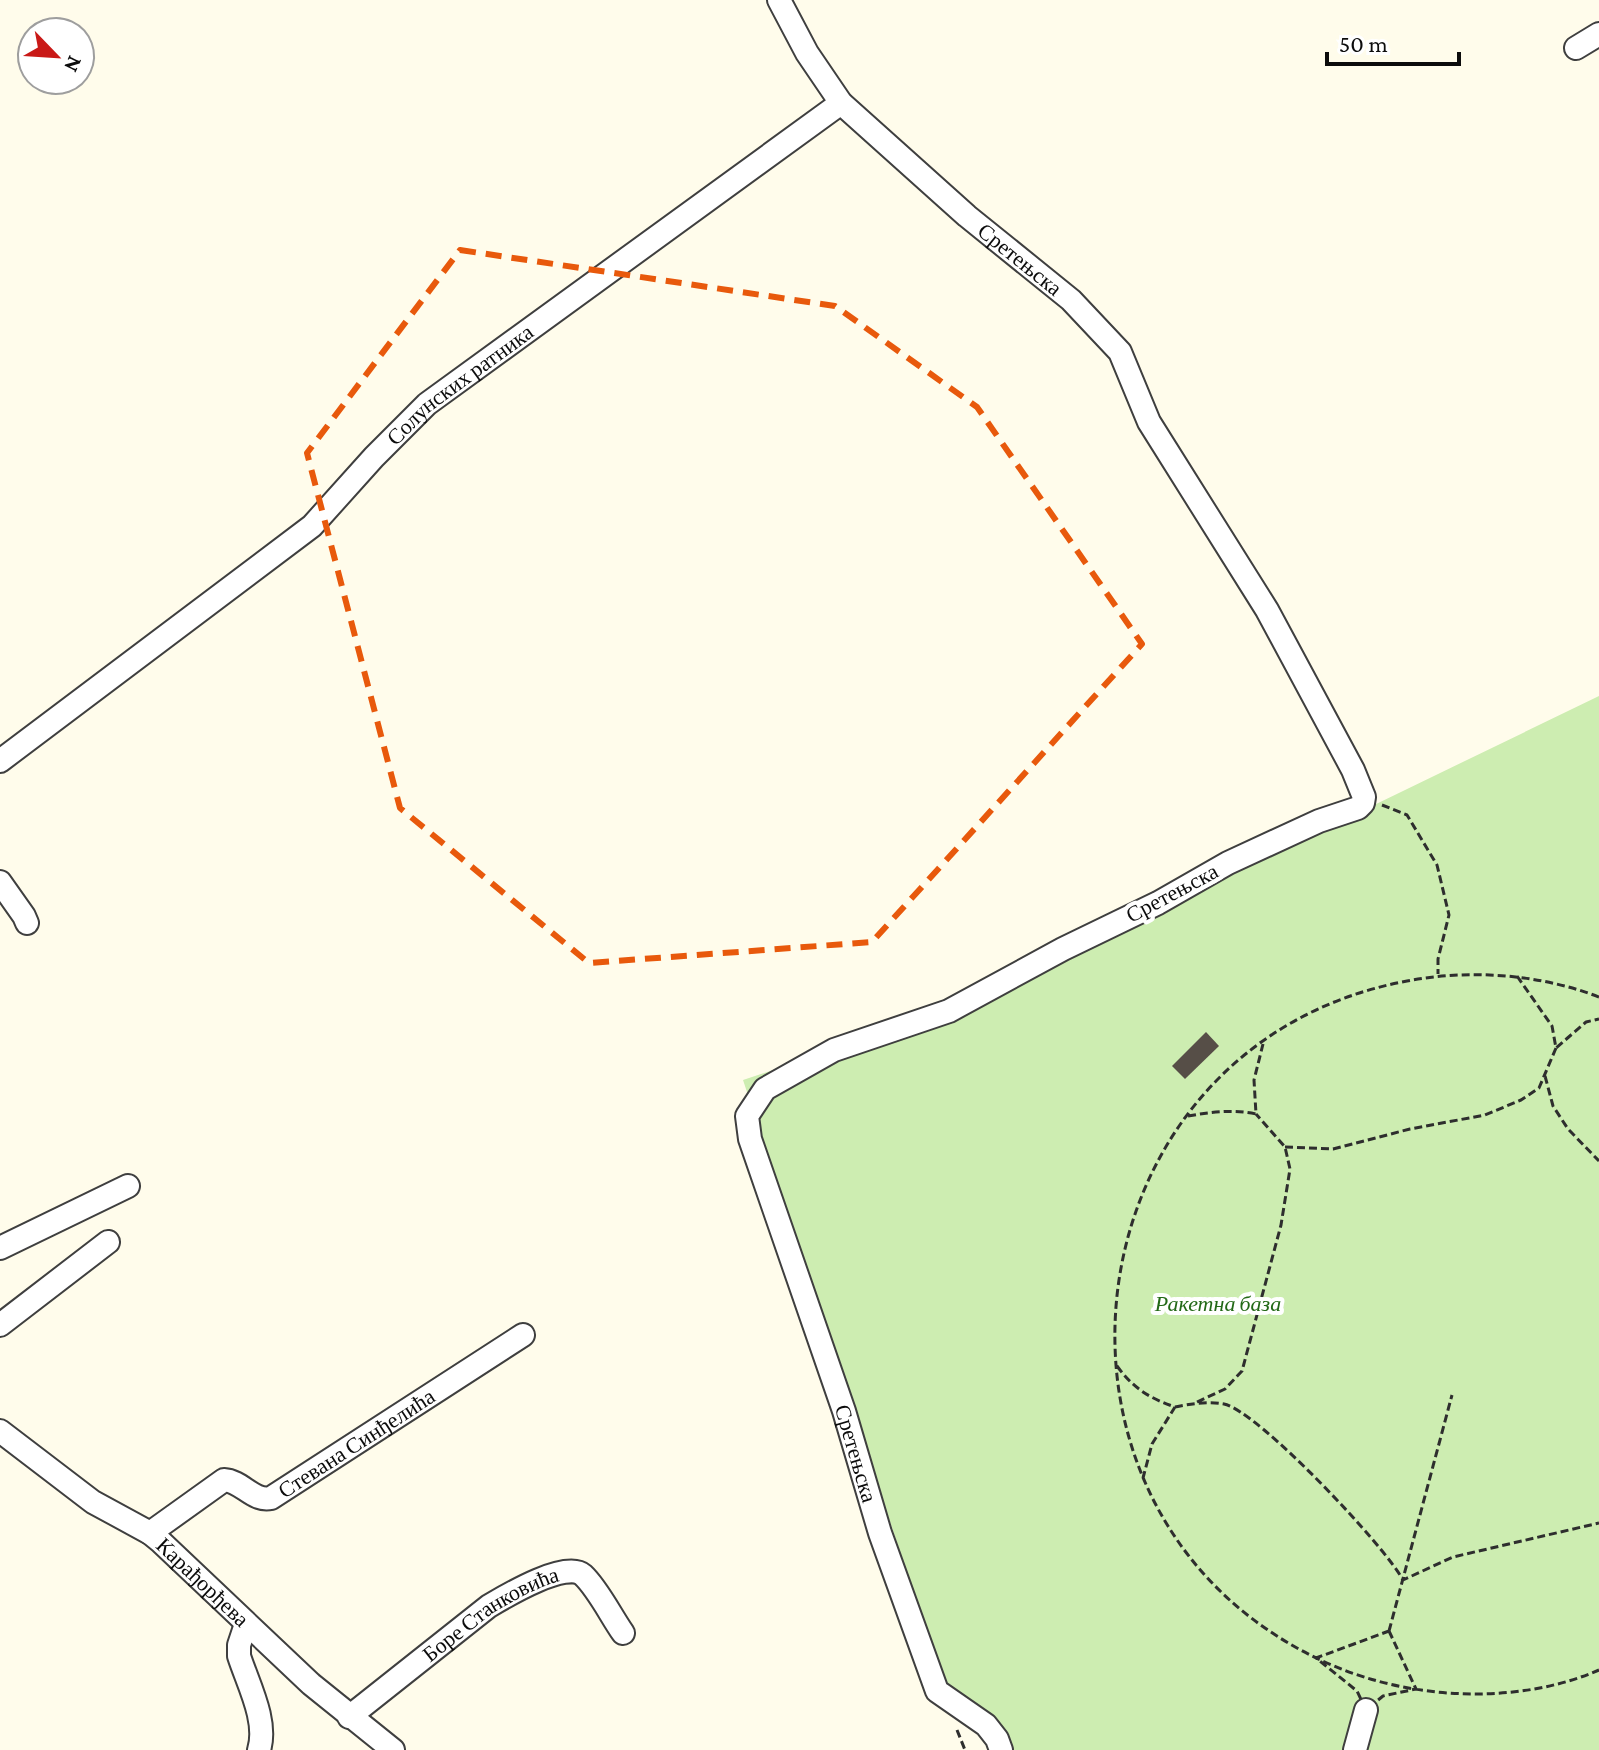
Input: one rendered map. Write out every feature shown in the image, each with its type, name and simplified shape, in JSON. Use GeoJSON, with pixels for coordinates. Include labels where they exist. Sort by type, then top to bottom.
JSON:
{"type":"FeatureCollection","features":[{"type":"Feature","properties":{"kind":"street"},"geometry":{"type":"LineString","coordinates":[[779,0],[807,53],[841,103]]}},
{"type":"Feature","properties":{"kind":"street"},"geometry":{"type":"LineString","coordinates":[[1576,48],[1599,34]]}},
{"type":"Feature","properties":{"kind":"street","name":"Солунских ратника"},"geometry":{"type":"LineString","coordinates":[[0,761],[312,526],[427,404],[841,103]]}},
{"type":"Feature","properties":{"kind":"street","name":"Сретењска"},"geometry":{"type":"LineString","coordinates":[[841,103],[967,216],[1080,308],[1120,352],[1149,422],[1267,610],[1353,770],[1364,797],[1358,808],[1319,821],[1241,857],[949,1011],[834,1050],[765,1089],[747,1116],[750,1139],[844,1411],[880,1533],[937,1691],[986,1725],[1001,1750]]}},
{"type":"Feature","properties":{"kind":"street"},"geometry":{"type":"LineString","coordinates":[[0,882],[27,923]]}},
{"type":"Feature","properties":{"kind":"street"},"geometry":{"type":"LineString","coordinates":[[0,1248],[128,1186]]}},
{"type":"Feature","properties":{"kind":"street"},"geometry":{"type":"LineString","coordinates":[[0,1325],[108,1242]]}},
{"type":"Feature","properties":{"kind":"street","name":"Стевана Синђелића"},"geometry":{"type":"LineString","coordinates":[[150,1533],[224,1480],[237,1482],[259,1498],[271,1498],[523,1335]]}},
{"type":"Feature","properties":{"kind":"street","name":"Карађорђева"},"geometry":{"type":"LineString","coordinates":[[0,1431],[93,1502],[150,1533],[349,1717],[393,1750]]}},
{"type":"Feature","properties":{"kind":"street","name":"Боре Станковића"},"geometry":{"type":"LineString","coordinates":[[349,1717],[489,1606],[561,1572],[583,1575],[623,1633]]}},
{"type":"Feature","properties":{"kind":"street"},"geometry":{"type":"LineString","coordinates":[[246,1624],[239,1656],[261,1725],[259,1750]]}},
{"type":"Feature","properties":{"kind":"street"},"geometry":{"type":"LineString","coordinates":[[1355,1750],[1366,1710]]}},
{"type":"Feature","properties":{"kind":"path"},"geometry":{"type":"LineString","coordinates":[[1364,797],[1407,815],[1437,865],[1449,915],[1438,959],[1438,975]]}},
{"type":"Feature","properties":{"kind":"path"},"geometry":{"type":"LineString","coordinates":[[1599,997],[1576,988],[1517,976],[1438,975],[1377,987],[1318,1009],[1265,1040],[1223,1075],[1186,1117],[1158,1161],[1136,1208],[1121,1259],[1114,1310],[1114,1363],[1124,1422],[1143,1478],[1167,1523],[1196,1565],[1232,1602],[1272,1633],[1316,1658],[1371,1679],[1416,1689],[1474,1694],[1532,1689],[1599,1670]]}},
{"type":"Feature","properties":{"kind":"path"},"geometry":{"type":"LineString","coordinates":[[1517,976],[1552,1026],[1556,1048]]}},
{"type":"Feature","properties":{"kind":"path"},"geometry":{"type":"LineString","coordinates":[[1285,1147],[1333,1149],[1410,1129],[1485,1115],[1521,1100],[1539,1088],[1556,1048],[1586,1022],[1599,1019]]}},
{"type":"Feature","properties":{"kind":"path"},"geometry":{"type":"LineString","coordinates":[[1114,1363],[1131,1384],[1150,1398],[1175,1407],[1194,1403],[1225,1389],[1242,1371],[1281,1225],[1290,1169],[1285,1147],[1256,1114],[1254,1080],[1265,1040]]}},
{"type":"Feature","properties":{"kind":"path"},"geometry":{"type":"LineString","coordinates":[[1545,1076],[1553,1106],[1568,1129],[1599,1161]]}},
{"type":"Feature","properties":{"kind":"path"},"geometry":{"type":"LineString","coordinates":[[1186,1117],[1220,1111],[1256,1114]]}},
{"type":"Feature","properties":{"kind":"path"},"geometry":{"type":"LineString","coordinates":[[1416,1689],[1389,1631],[1452,1395]]}},
{"type":"Feature","properties":{"kind":"path"},"geometry":{"type":"LineString","coordinates":[[1194,1403],[1226,1404],[1259,1423],[1357,1521],[1394,1563],[1403,1580]]}},
{"type":"Feature","properties":{"kind":"path"},"geometry":{"type":"LineString","coordinates":[[1143,1478],[1152,1444],[1175,1407]]}},
{"type":"Feature","properties":{"kind":"path"},"geometry":{"type":"LineString","coordinates":[[1403,1580],[1453,1557],[1599,1523]]}},
{"type":"Feature","properties":{"kind":"path"},"geometry":{"type":"LineString","coordinates":[[1316,1658],[1389,1631]]}},
{"type":"Feature","properties":{"kind":"path"},"geometry":{"type":"LineString","coordinates":[[1316,1658],[1357,1691],[1366,1710],[1383,1696],[1416,1689]]}},
{"type":"Feature","properties":{"kind":"highlighted area"},"geometry":{"type":"Polygon","coordinates":[[[460,250],[835,306],[977,407],[1142,644],[872,942],[589,963],[400,808],[307,453],[460,250]]]}},
{"type":"Feature","properties":{"kind":"green space","name":"Ракетна база"},"geometry":{"type":"Polygon","coordinates":[[[1599,696],[1599,1750],[1008,1750],[945,1687],[743,1080],[949,1011],[1599,696]]]}},
{"type":"Feature","properties":{"kind":"building"},"geometry":{"type":"Polygon","coordinates":[[[1206,1032],[1219,1046],[1185,1079],[1172,1066],[1206,1032]]]}}]}
